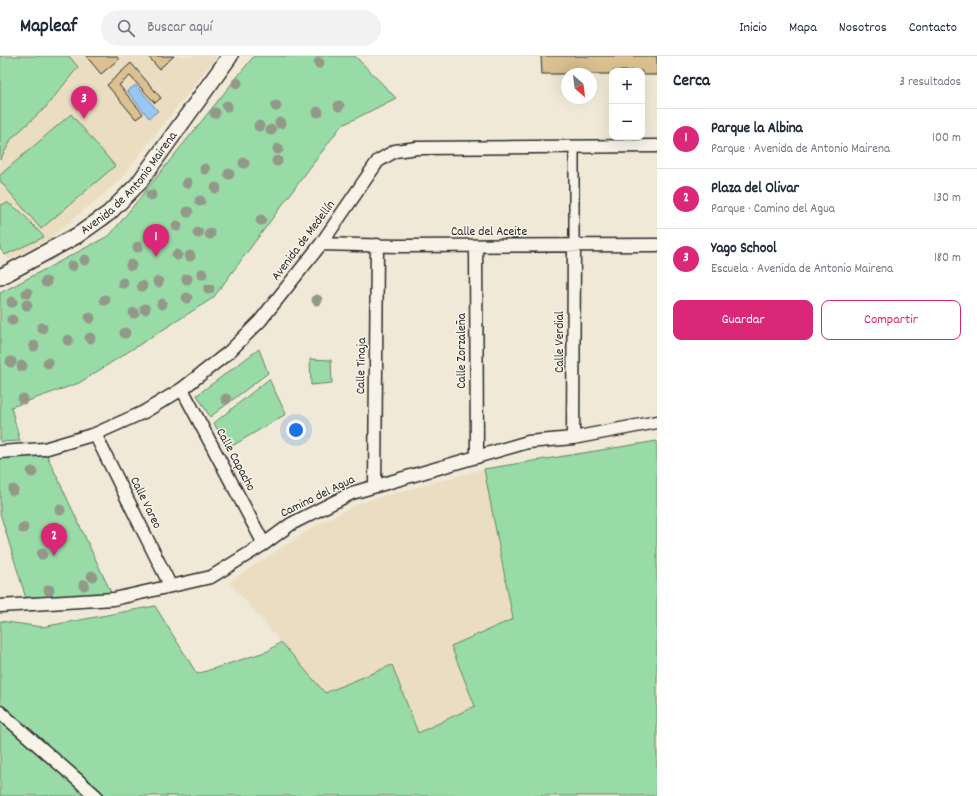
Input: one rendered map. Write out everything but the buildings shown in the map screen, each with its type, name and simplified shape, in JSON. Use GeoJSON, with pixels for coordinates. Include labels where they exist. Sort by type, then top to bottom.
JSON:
{"type":"FeatureCollection","features":[{"type":"Feature","properties":{"kind":"street","name":"Avenida de Antonio Mairena"},"geometry":{"type":"LineString","coordinates":[[0,277],[78,236],[109,213],[138,184],[230,56]]}},
{"type":"Feature","properties":{"kind":"street","name":"Avenida de Medellín"},"geometry":{"type":"LineString","coordinates":[[0,452],[44,449],[95,434],[144,412],[182,389],[229,352],[260,321],[321,244],[378,161],[395,152],[417,148],[657,146]]}},
{"type":"Feature","properties":{"kind":"street"},"geometry":{"type":"LineString","coordinates":[[574,147],[574,246]]}},
{"type":"Feature","properties":{"kind":"street","name":"Calle del Aceite"},"geometry":{"type":"LineString","coordinates":[[321,244],[657,246]]}},
{"type":"Feature","properties":{"kind":"street","name":"Calle Tinaja"},"geometry":{"type":"LineString","coordinates":[[375,486],[377,245]]}},
{"type":"Feature","properties":{"kind":"street","name":"Calle Zorzaleña"},"geometry":{"type":"LineString","coordinates":[[476,246],[477,457]]}},
{"type":"Feature","properties":{"kind":"street","name":"Calle Verdial"},"geometry":{"type":"LineString","coordinates":[[573,438],[574,246]]}},
{"type":"Feature","properties":{"kind":"street","name":"Calle Capacho"},"geometry":{"type":"LineString","coordinates":[[182,389],[264,544]]}},
{"type":"Feature","properties":{"kind":"street","name":"Camino del Agua"},"geometry":{"type":"LineString","coordinates":[[0,606],[114,599],[170,585],[211,577],[264,544],[290,524],[352,493],[528,442],[573,438],[657,422]]}},
{"type":"Feature","properties":{"kind":"street","name":"Calle Vareo"},"geometry":{"type":"LineString","coordinates":[[95,434],[170,585]]}},
{"type":"Feature","properties":{"kind":"street"},"geometry":{"type":"LineString","coordinates":[[0,712],[96,796]]}},
{"type":"Feature","properties":{"kind":"shaded area"},"geometry":{"type":"Polygon","coordinates":[[[0,56],[217,56],[119,181],[48,240],[9,260],[0,249],[0,56]]]}},
{"type":"Feature","properties":{"kind":"shaded area"},"geometry":{"type":"Polygon","coordinates":[[[484,469],[513,619],[451,646],[475,706],[418,733],[392,665],[325,693],[229,582],[318,524],[362,502],[484,469]]]}},
{"type":"Feature","properties":{"kind":"green space"},"geometry":{"type":"Polygon","coordinates":[[[0,56],[69,56],[78,67],[46,107],[12,138],[0,160],[0,56]]]}},
{"type":"Feature","properties":{"kind":"green space"},"geometry":{"type":"Polygon","coordinates":[[[254,56],[355,56],[396,98],[341,126],[213,298],[79,383],[11,407],[20,441],[0,442],[0,293],[110,235],[254,56]]]}},
{"type":"Feature","properties":{"kind":"green space"},"geometry":{"type":"Polygon","coordinates":[[[71,114],[115,166],[41,229],[0,181],[0,175],[71,114]]]}},
{"type":"Feature","properties":{"kind":"green space"},"geometry":{"type":"Polygon","coordinates":[[[8,203],[21,212],[44,237],[5,255],[0,249],[0,205],[8,203]]]}},
{"type":"Feature","properties":{"kind":"green space"},"geometry":{"type":"Polygon","coordinates":[[[259,349],[268,373],[210,417],[197,395],[259,349]]]}},
{"type":"Feature","properties":{"kind":"green space"},"geometry":{"type":"Polygon","coordinates":[[[310,359],[331,360],[332,383],[311,385],[310,359]]]}},
{"type":"Feature","properties":{"kind":"green space"},"geometry":{"type":"Polygon","coordinates":[[[269,379],[286,414],[227,449],[214,423],[269,379]]]}},
{"type":"Feature","properties":{"kind":"green space"},"geometry":{"type":"Polygon","coordinates":[[[657,441],[657,796],[0,796],[0,621],[42,627],[155,606],[197,674],[268,651],[281,642],[325,693],[392,665],[418,733],[475,706],[451,646],[513,619],[484,469],[657,441]]]}},
{"type":"Feature","properties":{"kind":"green space"},"geometry":{"type":"Polygon","coordinates":[[[44,449],[114,599],[28,605],[0,513],[0,452],[44,449]]]}},
{"type":"Feature","properties":{"kind":"water"},"geometry":{"type":"Polygon","coordinates":[[[136,85],[158,111],[149,118],[127,91],[136,85]]]}},
{"type":"Feature","properties":{"kind":"place","name":"Yago School"},"geometry":{"type":"Point","coordinates":[84,119]}},
{"type":"Feature","properties":{"kind":"place","name":"Parque la Albina"},"geometry":{"type":"Point","coordinates":[156,257]}},
{"type":"Feature","properties":{"kind":"place","name":"Plaza del Olivar"},"geometry":{"type":"Point","coordinates":[54,556]}}]}
